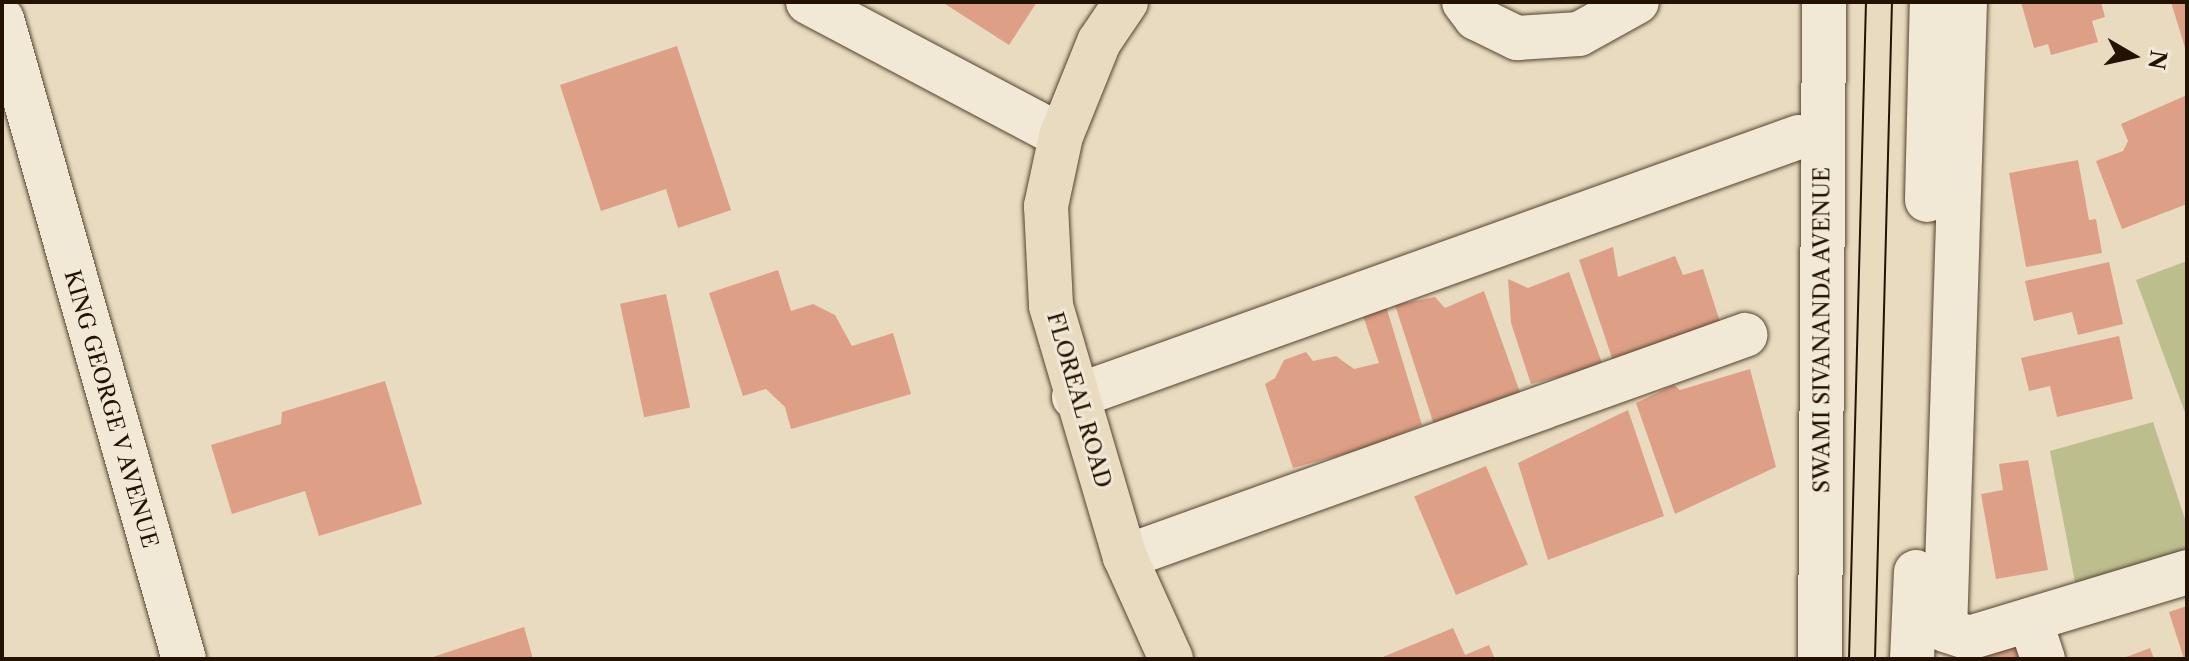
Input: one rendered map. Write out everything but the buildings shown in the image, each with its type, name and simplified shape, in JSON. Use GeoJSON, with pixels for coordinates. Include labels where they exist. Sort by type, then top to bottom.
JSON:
{"type":"FeatureCollection","features":[{"type":"Feature","properties":{"kind":"main road","name":"FLOREAL ROAD"},"geometry":{"type":"LineString","coordinates":[[1126,2],[1099,42],[1061,136],[1047,221],[1051,306],[1074,397],[1125,557],[1171,659]]}},
{"type":"Feature","properties":{"kind":"street"},"geometry":{"type":"LineString","coordinates":[[808,2],[1061,136]]}},
{"type":"Feature","properties":{"kind":"street"},"geometry":{"type":"LineString","coordinates":[[1464,2],[1476,18],[1517,38],[1579,34],[1637,2]]}},
{"type":"Feature","properties":{"kind":"street","name":"SWAMI SIVANANDA AVENUE"},"geometry":{"type":"LineString","coordinates":[[1820,659],[1824,2]]}},
{"type":"Feature","properties":{"kind":"street"},"geometry":{"type":"LineString","coordinates":[[1912,659],[1932,2]]}},
{"type":"Feature","properties":{"kind":"street"},"geometry":{"type":"LineString","coordinates":[[1965,2],[1941,617],[1945,630],[1969,638],[2036,640],[2187,572]]}},
{"type":"Feature","properties":{"kind":"street","name":"KING GEORGE V AVENUE"},"geometry":{"type":"LineString","coordinates":[[2,19],[38,160],[184,659]]}},
{"type":"Feature","properties":{"kind":"street"},"geometry":{"type":"LineString","coordinates":[[1074,397],[1799,137]]}},
{"type":"Feature","properties":{"kind":"street"},"geometry":{"type":"LineString","coordinates":[[1125,557],[1745,335]]}},
{"type":"Feature","properties":{"kind":"green space"},"geometry":{"type":"Polygon","coordinates":[[[2187,261],[2187,418],[2136,280],[2187,261]]]}},
{"type":"Feature","properties":{"kind":"green space"},"geometry":{"type":"Polygon","coordinates":[[[2153,422],[2187,525],[2187,551],[2076,587],[2050,451],[2153,422]]]}},
{"type":"Feature","properties":{"kind":"tram line"},"geometry":{"type":"LineString","coordinates":[[1849,659],[1866,2]]}},
{"type":"Feature","properties":{"kind":"tram line"},"geometry":{"type":"LineString","coordinates":[[1875,659],[1892,2]]}}]}
